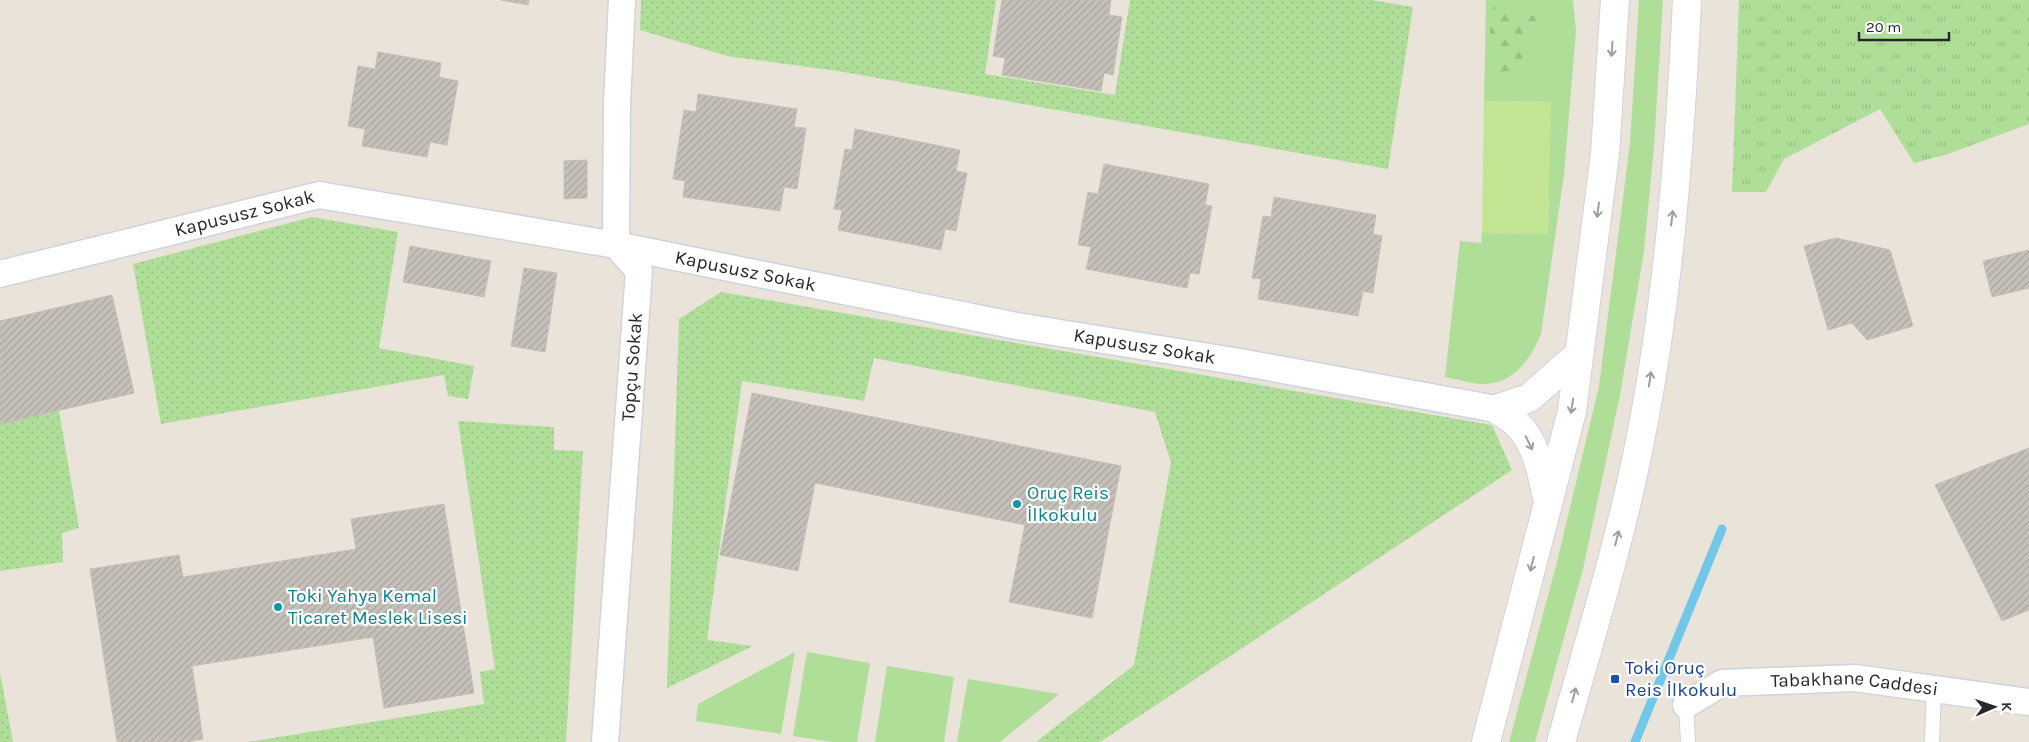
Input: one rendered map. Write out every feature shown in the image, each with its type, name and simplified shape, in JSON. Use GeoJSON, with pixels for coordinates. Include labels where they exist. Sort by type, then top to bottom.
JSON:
{"type":"FeatureCollection","features":[{"type":"Feature","properties":{"kind":"main road"},"geometry":{"type":"LineString","coordinates":[[1486,742],[1572,411],[1605,154],[1615,0]]}},
{"type":"Feature","properties":{"kind":"main road"},"geometry":{"type":"LineString","coordinates":[[1561,742],[1616,544],[1640,441],[1658,332],[1672,212],[1682,94],[1687,0]]}},
{"type":"Feature","properties":{"kind":"main road"},"geometry":{"type":"LineString","coordinates":[[1496,409],[1529,398],[1579,354]]}},
{"type":"Feature","properties":{"kind":"main road"},"geometry":{"type":"LineString","coordinates":[[1496,409],[1518,425],[1524,432],[1539,464],[1548,502]]}},
{"type":"Feature","properties":{"kind":"street"},"geometry":{"type":"LineString","coordinates":[[616,245],[617,103],[622,0]]}},
{"type":"Feature","properties":{"kind":"street","name":"Kapususz Sokak"},"geometry":{"type":"LineString","coordinates":[[0,274],[319,195],[616,245],[1017,326],[1240,362],[1496,409]]}},
{"type":"Feature","properties":{"kind":"street","name":"Topçu Sokak"},"geometry":{"type":"LineString","coordinates":[[606,742],[639,271],[616,245]]}},
{"type":"Feature","properties":{"kind":"street","name":"Tabakhane Caddesi"},"geometry":{"type":"LineString","coordinates":[[1686,705],[1722,683],[1855,678],[2029,702]]}},
{"type":"Feature","properties":{"kind":"lane"},"geometry":{"type":"LineString","coordinates":[[1932,742],[1934,688]]}},
{"type":"Feature","properties":{"kind":"lane"},"geometry":{"type":"LineString","coordinates":[[1686,705],[1688,742]]}},
{"type":"Feature","properties":{"kind":"green space"},"geometry":{"type":"Polygon","coordinates":[[[641,0],[996,0],[985,74],[1115,95],[1130,0],[1371,0],[1413,7],[1388,169],[838,71],[727,56],[640,30],[641,0]]]}},
{"type":"Feature","properties":{"kind":"green space"},"geometry":{"type":"Polygon","coordinates":[[[1486,0],[1573,0],[1576,31],[1564,175],[1541,334],[1532,352],[1513,375],[1495,383],[1484,384],[1445,377],[1460,241],[1481,243],[1482,233],[1548,234],[1550,102],[1484,101],[1486,0]]]}},
{"type":"Feature","properties":{"kind":"green space"},"geometry":{"type":"Polygon","coordinates":[[[1501,0],[1510,0],[1515,15],[1537,16],[1536,35],[1526,42],[1529,66],[1499,75],[1490,33],[1491,10],[1501,0]]]}},
{"type":"Feature","properties":{"kind":"green space"},"geometry":{"type":"Polygon","coordinates":[[[1639,0],[1663,0],[1654,146],[1644,251],[1620,395],[1583,569],[1535,742],[1509,742],[1558,558],[1599,386],[1630,143],[1639,0]]]}},
{"type":"Feature","properties":{"kind":"green space"},"geometry":{"type":"Polygon","coordinates":[[[1739,0],[2029,0],[2029,124],[1945,155],[1914,163],[1880,109],[1784,159],[1766,192],[1732,192],[1739,0]]]}},
{"type":"Feature","properties":{"kind":"green space"},"geometry":{"type":"Polygon","coordinates":[[[1484,101],[1551,102],[1548,234],[1482,233],[1484,101]]]}},
{"type":"Feature","properties":{"kind":"green space"},"geometry":{"type":"Polygon","coordinates":[[[312,217],[398,232],[379,348],[474,366],[468,399],[448,396],[444,375],[161,424],[133,264],[312,217]]]}},
{"type":"Feature","properties":{"kind":"green space"},"geometry":{"type":"Polygon","coordinates":[[[721,292],[1492,425],[1512,470],[1100,742],[1036,742],[1134,665],[1171,463],[1155,412],[874,358],[864,401],[742,381],[707,640],[753,646],[667,688],[679,319],[721,292]]]}},
{"type":"Feature","properties":{"kind":"green space"},"geometry":{"type":"Polygon","coordinates":[[[59,410],[79,528],[62,533],[63,562],[0,571],[0,423],[59,410]]]}},
{"type":"Feature","properties":{"kind":"green space"},"geometry":{"type":"Polygon","coordinates":[[[458,421],[554,427],[554,450],[583,451],[566,742],[247,742],[484,704],[480,672],[495,669],[458,421]]]}},
{"type":"Feature","properties":{"kind":"green space"},"geometry":{"type":"Polygon","coordinates":[[[795,652],[781,734],[696,721],[698,704],[795,652]]]}},
{"type":"Feature","properties":{"kind":"green space"},"geometry":{"type":"Polygon","coordinates":[[[807,652],[870,663],[857,742],[832,742],[793,736],[807,652]]]}},
{"type":"Feature","properties":{"kind":"green space"},"geometry":{"type":"Polygon","coordinates":[[[887,666],[954,677],[944,742],[875,742],[887,666]]]}},
{"type":"Feature","properties":{"kind":"green space"},"geometry":{"type":"Polygon","coordinates":[[[0,673],[13,742],[0,742],[0,673]]]}},
{"type":"Feature","properties":{"kind":"green space"},"geometry":{"type":"Polygon","coordinates":[[[968,679],[1059,694],[1000,742],[957,742],[968,679]]]}},
{"type":"Feature","properties":{"kind":"building"},"geometry":{"type":"Polygon","coordinates":[[[501,0],[529,0],[528,5],[501,0]]]}},
{"type":"Feature","properties":{"kind":"building"},"geometry":{"type":"Polygon","coordinates":[[[1002,0],[1111,0],[1109,15],[1122,17],[1113,75],[1104,73],[1101,91],[1002,75],[1005,58],[993,56],[1002,0]]]}},
{"type":"Feature","properties":{"kind":"building"},"geometry":{"type":"Polygon","coordinates":[[[378,52],[441,63],[439,77],[458,81],[447,145],[430,142],[427,157],[362,146],[365,129],[348,126],[358,66],[375,69],[378,52]]]}},
{"type":"Feature","properties":{"kind":"building"},"geometry":{"type":"Polygon","coordinates":[[[698,94],[797,109],[794,127],[806,128],[797,189],[784,187],[780,211],[683,197],[685,181],[673,179],[684,110],[696,112],[698,94]]]}},
{"type":"Feature","properties":{"kind":"building"},"geometry":{"type":"Polygon","coordinates":[[[855,129],[960,150],[956,171],[967,173],[956,231],[945,229],[941,250],[838,230],[842,210],[834,209],[845,149],[852,150],[855,129]]]}},
{"type":"Feature","properties":{"kind":"building"},"geometry":{"type":"Polygon","coordinates":[[[587,160],[587,198],[564,199],[564,161],[587,160]]]}},
{"type":"Feature","properties":{"kind":"building"},"geometry":{"type":"Polygon","coordinates":[[[1104,164],[1209,184],[1205,205],[1212,206],[1199,274],[1190,273],[1187,288],[1086,269],[1091,247],[1078,245],[1088,192],[1098,194],[1104,164]]]}},
{"type":"Feature","properties":{"kind":"building"},"geometry":{"type":"Polygon","coordinates":[[[1274,197],[1376,215],[1373,234],[1382,236],[1373,293],[1363,291],[1358,316],[1258,299],[1261,279],[1252,278],[1263,216],[1271,217],[1274,197]]]}},
{"type":"Feature","properties":{"kind":"building"},"geometry":{"type":"Polygon","coordinates":[[[1836,238],[1890,250],[1913,326],[1867,340],[1852,323],[1828,330],[1804,246],[1836,238]]]}},
{"type":"Feature","properties":{"kind":"building"},"geometry":{"type":"Polygon","coordinates":[[[410,246],[491,261],[484,297],[403,282],[410,246]]]}},
{"type":"Feature","properties":{"kind":"building"},"geometry":{"type":"Polygon","coordinates":[[[2029,250],[2029,288],[1992,297],[1983,261],[2029,250]]]}},
{"type":"Feature","properties":{"kind":"building"},"geometry":{"type":"Polygon","coordinates":[[[524,268],[557,273],[545,352],[511,346],[524,268]]]}},
{"type":"Feature","properties":{"kind":"building"},"geometry":{"type":"Polygon","coordinates":[[[112,295],[134,393],[0,424],[0,321],[112,295]]]}},
{"type":"Feature","properties":{"kind":"building","name":"Oruç Reis İlkokulu"},"geometry":{"type":"Polygon","coordinates":[[[752,393],[1121,466],[1092,618],[1009,602],[1025,525],[815,483],[798,571],[720,555],[752,393]]]}},
{"type":"Feature","properties":{"kind":"building"},"geometry":{"type":"Polygon","coordinates":[[[2029,448],[2029,610],[2002,621],[1935,485],[2029,448]]]}},
{"type":"Feature","properties":{"kind":"building","name":"Toki Yahya Kemal Ticaret Meslek Lisesi"},"geometry":{"type":"Polygon","coordinates":[[[444,504],[474,693],[384,708],[373,637],[192,666],[203,739],[186,742],[117,742],[90,569],[179,555],[183,577],[356,549],[351,519],[444,504]]]}},
{"type":"Feature","properties":{"kind":"waterway"},"geometry":{"type":"LineString","coordinates":[[1635,742],[1722,529]]}},
{"type":"Feature","properties":{"kind":"place","name":"Oruç Reis İlkokulu"},"geometry":{"type":"Point","coordinates":[1017,504]}},
{"type":"Feature","properties":{"kind":"place","name":"Toki Yahya Kemal Ticaret Meslek Lisesi"},"geometry":{"type":"Point","coordinates":[278,607]}},
{"type":"Feature","properties":{"kind":"place","name":"Toki Oruç Reis İlkokulu"},"geometry":{"type":"Point","coordinates":[1615,679]}}]}
